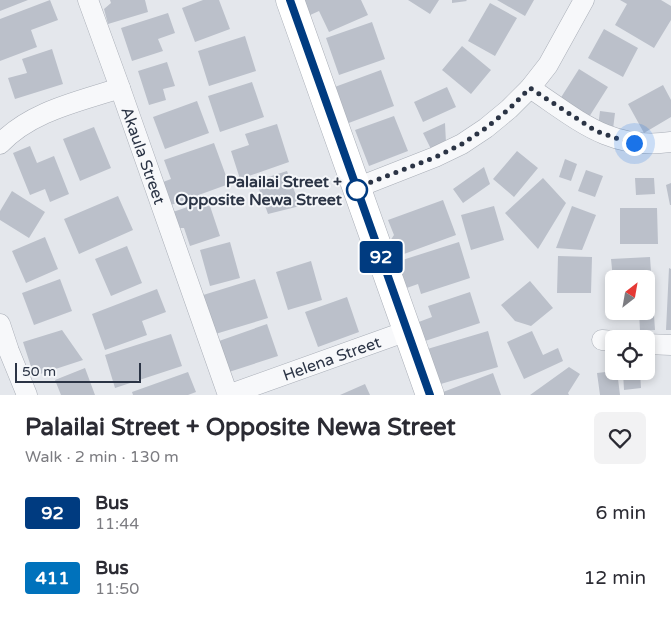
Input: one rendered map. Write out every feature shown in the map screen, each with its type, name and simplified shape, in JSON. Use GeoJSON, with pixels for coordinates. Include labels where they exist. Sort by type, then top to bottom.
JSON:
{"type":"FeatureCollection","features":[{"type":"Feature","properties":{"kind":"street","name":"Akaula Street"},"geometry":{"type":"LineString","coordinates":[[88,0],[228,395]]}},
{"type":"Feature","properties":{"kind":"street"},"geometry":{"type":"LineString","coordinates":[[290,0],[430,395]]}},
{"type":"Feature","properties":{"kind":"street"},"geometry":{"type":"LineString","coordinates":[[356,188],[436,157],[462,144],[486,128],[530,88],[548,65],[584,0]]}},
{"type":"Feature","properties":{"kind":"street"},"geometry":{"type":"LineString","coordinates":[[0,144],[29,120],[120,88]]}},
{"type":"Feature","properties":{"kind":"street"},"geometry":{"type":"LineString","coordinates":[[530,88],[584,124],[608,136],[648,144],[671,142]]}},
{"type":"Feature","properties":{"kind":"street"},"geometry":{"type":"LineString","coordinates":[[0,324],[6,357],[27,395]]}},
{"type":"Feature","properties":{"kind":"street","name":"Helena Street"},"geometry":{"type":"LineString","coordinates":[[228,395],[407,331]]}},
{"type":"Feature","properties":{"kind":"street"},"geometry":{"type":"LineString","coordinates":[[655,344],[671,345]]}},
{"type":"Feature","properties":{"kind":"building"},"geometry":{"type":"Polygon","coordinates":[[[0,0],[28,0],[0,11],[0,0]]]}},
{"type":"Feature","properties":{"kind":"building"},"geometry":{"type":"Polygon","coordinates":[[[50,0],[58,20],[31,30],[37,47],[0,61],[0,19],[50,0]]]}},
{"type":"Feature","properties":{"kind":"building"},"geometry":{"type":"Polygon","coordinates":[[[110,0],[145,0],[148,12],[108,24],[104,9],[111,3],[110,0]]]}},
{"type":"Feature","properties":{"kind":"building"},"geometry":{"type":"Polygon","coordinates":[[[203,0],[219,0],[230,29],[195,42],[182,8],[203,0]]]}},
{"type":"Feature","properties":{"kind":"building"},"geometry":{"type":"Polygon","coordinates":[[[302,0],[361,0],[368,15],[329,32],[319,11],[308,16],[302,0]]]}},
{"type":"Feature","properties":{"kind":"building"},"geometry":{"type":"Polygon","coordinates":[[[408,0],[439,0],[430,14],[408,0]]]}},
{"type":"Feature","properties":{"kind":"building"},"geometry":{"type":"Polygon","coordinates":[[[452,0],[466,0],[467,1],[452,3],[452,0]]]}},
{"type":"Feature","properties":{"kind":"building"},"geometry":{"type":"Polygon","coordinates":[[[497,0],[534,0],[525,16],[497,0]]]}},
{"type":"Feature","properties":{"kind":"building"},"geometry":{"type":"Polygon","coordinates":[[[620,0],[661,0],[671,6],[671,20],[654,48],[615,25],[627,4],[620,0]]]}},
{"type":"Feature","properties":{"kind":"building"},"geometry":{"type":"Polygon","coordinates":[[[490,3],[517,18],[495,56],[468,41],[490,3]]]}},
{"type":"Feature","properties":{"kind":"building"},"geometry":{"type":"Polygon","coordinates":[[[168,13],[175,33],[158,39],[163,51],[132,61],[121,28],[168,13]]]}},
{"type":"Feature","properties":{"kind":"building"},"geometry":{"type":"Polygon","coordinates":[[[372,22],[385,59],[339,75],[326,38],[372,22]]]}},
{"type":"Feature","properties":{"kind":"building"},"geometry":{"type":"Polygon","coordinates":[[[604,29],[638,48],[623,77],[588,58],[604,29]]]}},
{"type":"Feature","properties":{"kind":"building"},"geometry":{"type":"Polygon","coordinates":[[[245,36],[256,71],[209,86],[198,51],[245,36]]]}},
{"type":"Feature","properties":{"kind":"building"},"geometry":{"type":"Polygon","coordinates":[[[462,46],[491,70],[471,94],[442,70],[462,46]]]}},
{"type":"Feature","properties":{"kind":"building"},"geometry":{"type":"Polygon","coordinates":[[[52,49],[63,84],[15,99],[8,78],[27,73],[22,59],[52,49]]]}},
{"type":"Feature","properties":{"kind":"building"},"geometry":{"type":"Polygon","coordinates":[[[167,62],[175,86],[163,89],[166,100],[149,105],[138,71],[167,62]]]}},
{"type":"Feature","properties":{"kind":"building"},"geometry":{"type":"Polygon","coordinates":[[[579,69],[608,87],[589,117],[560,99],[579,69]]]}},
{"type":"Feature","properties":{"kind":"building"},"geometry":{"type":"Polygon","coordinates":[[[381,70],[394,106],[346,124],[332,88],[381,70]]]}},
{"type":"Feature","properties":{"kind":"building"},"geometry":{"type":"Polygon","coordinates":[[[252,82],[264,117],[220,132],[208,96],[252,82]]]}},
{"type":"Feature","properties":{"kind":"building"},"geometry":{"type":"Polygon","coordinates":[[[663,85],[671,100],[671,117],[644,133],[628,104],[663,85]]]}},
{"type":"Feature","properties":{"kind":"building"},"geometry":{"type":"Polygon","coordinates":[[[447,87],[456,107],[423,122],[414,102],[447,87]]]}},
{"type":"Feature","properties":{"kind":"building"},"geometry":{"type":"Polygon","coordinates":[[[197,101],[209,133],[165,149],[153,117],[197,101]]]}},
{"type":"Feature","properties":{"kind":"building"},"geometry":{"type":"Polygon","coordinates":[[[600,111],[615,113],[613,129],[598,127],[600,111]]]}},
{"type":"Feature","properties":{"kind":"building"},"geometry":{"type":"Polygon","coordinates":[[[394,116],[408,151],[369,166],[355,130],[394,116]]]}},
{"type":"Feature","properties":{"kind":"building"},"geometry":{"type":"Polygon","coordinates":[[[445,123],[446,143],[431,149],[423,133],[445,123]]]}},
{"type":"Feature","properties":{"kind":"building"},"geometry":{"type":"Polygon","coordinates":[[[277,124],[289,162],[240,179],[231,151],[249,145],[245,134],[277,124]]]}},
{"type":"Feature","properties":{"kind":"building"},"geometry":{"type":"Polygon","coordinates":[[[94,127],[111,168],[80,181],[63,139],[94,127]]]}},
{"type":"Feature","properties":{"kind":"building"},"geometry":{"type":"Polygon","coordinates":[[[214,143],[229,184],[171,205],[163,182],[171,179],[164,160],[214,143]]]}},
{"type":"Feature","properties":{"kind":"building"},"geometry":{"type":"Polygon","coordinates":[[[30,146],[37,163],[54,156],[69,194],[50,202],[45,189],[30,195],[13,153],[30,146]]]}},
{"type":"Feature","properties":{"kind":"building"},"geometry":{"type":"Polygon","coordinates":[[[517,151],[538,168],[514,197],[493,179],[517,151]]]}},
{"type":"Feature","properties":{"kind":"building"},"geometry":{"type":"Polygon","coordinates":[[[565,159],[577,164],[571,181],[559,177],[565,159]]]}},
{"type":"Feature","properties":{"kind":"building"},"geometry":{"type":"Polygon","coordinates":[[[484,167],[490,184],[463,203],[453,189],[484,167]]]}},
{"type":"Feature","properties":{"kind":"building"},"geometry":{"type":"Polygon","coordinates":[[[586,170],[603,176],[595,197],[578,191],[586,170]]]}},
{"type":"Feature","properties":{"kind":"building"},"geometry":{"type":"Polygon","coordinates":[[[287,171],[300,206],[268,214],[256,181],[287,171]]]}},
{"type":"Feature","properties":{"kind":"building"},"geometry":{"type":"Polygon","coordinates":[[[543,178],[566,203],[538,249],[505,213],[543,178]]]}},
{"type":"Feature","properties":{"kind":"building"},"geometry":{"type":"Polygon","coordinates":[[[635,178],[654,178],[655,194],[636,195],[635,178]]]}},
{"type":"Feature","properties":{"kind":"building"},"geometry":{"type":"Polygon","coordinates":[[[671,183],[671,205],[670,205],[666,185],[671,183]]]}},
{"type":"Feature","properties":{"kind":"building"},"geometry":{"type":"Polygon","coordinates":[[[12,191],[45,212],[29,238],[0,220],[0,211],[12,191]]]}},
{"type":"Feature","properties":{"kind":"building"},"geometry":{"type":"Polygon","coordinates":[[[118,196],[133,230],[79,254],[64,219],[118,196]]]}},
{"type":"Feature","properties":{"kind":"building"},"geometry":{"type":"Polygon","coordinates":[[[208,200],[220,236],[190,246],[184,228],[176,228],[170,213],[208,200]]]}},
{"type":"Feature","properties":{"kind":"building"},"geometry":{"type":"Polygon","coordinates":[[[443,200],[456,235],[393,258],[388,244],[394,235],[388,220],[443,200]]]}},
{"type":"Feature","properties":{"kind":"building"},"geometry":{"type":"Polygon","coordinates":[[[494,206],[504,240],[471,250],[461,215],[494,206]]]}},
{"type":"Feature","properties":{"kind":"building"},"geometry":{"type":"Polygon","coordinates":[[[572,206],[596,215],[582,250],[556,248],[572,206]]]}},
{"type":"Feature","properties":{"kind":"building"},"geometry":{"type":"Polygon","coordinates":[[[620,208],[657,208],[658,244],[620,244],[620,208]]]}},
{"type":"Feature","properties":{"kind":"building"},"geometry":{"type":"Polygon","coordinates":[[[45,237],[58,269],[26,283],[12,251],[45,237]]]}},
{"type":"Feature","properties":{"kind":"building"},"geometry":{"type":"Polygon","coordinates":[[[230,242],[240,278],[210,286],[200,250],[230,242]]]}},
{"type":"Feature","properties":{"kind":"building"},"geometry":{"type":"Polygon","coordinates":[[[459,242],[470,278],[421,294],[418,284],[401,290],[393,263],[459,242]]]}},
{"type":"Feature","properties":{"kind":"building"},"geometry":{"type":"Polygon","coordinates":[[[127,246],[142,283],[111,296],[95,259],[127,246]]]}},
{"type":"Feature","properties":{"kind":"building"},"geometry":{"type":"Polygon","coordinates":[[[558,256],[592,257],[591,293],[557,293],[558,256]]]}},
{"type":"Feature","properties":{"kind":"building"},"geometry":{"type":"Polygon","coordinates":[[[650,257],[651,270],[612,270],[611,259],[650,257]]]}},
{"type":"Feature","properties":{"kind":"building"},"geometry":{"type":"Polygon","coordinates":[[[311,261],[322,300],[288,310],[276,272],[311,261]]]}},
{"type":"Feature","properties":{"kind":"building"},"geometry":{"type":"Polygon","coordinates":[[[669,268],[671,269],[671,330],[666,330],[669,268]]]}},
{"type":"Feature","properties":{"kind":"building"},"geometry":{"type":"Polygon","coordinates":[[[60,279],[72,311],[34,325],[22,293],[60,279]]]}},
{"type":"Feature","properties":{"kind":"building"},"geometry":{"type":"Polygon","coordinates":[[[255,279],[268,318],[212,335],[200,296],[255,279]]]}},
{"type":"Feature","properties":{"kind":"building"},"geometry":{"type":"Polygon","coordinates":[[[530,281],[553,308],[531,326],[515,321],[501,305],[530,281]]]}},
{"type":"Feature","properties":{"kind":"building"},"geometry":{"type":"Polygon","coordinates":[[[157,289],[166,312],[142,321],[147,335],[105,350],[92,314],[157,289]]]}},
{"type":"Feature","properties":{"kind":"building"},"geometry":{"type":"Polygon","coordinates":[[[470,292],[480,323],[422,342],[416,323],[432,317],[428,306],[470,292]]]}},
{"type":"Feature","properties":{"kind":"building"},"geometry":{"type":"Polygon","coordinates":[[[347,297],[359,332],[318,347],[305,312],[347,297]]]}},
{"type":"Feature","properties":{"kind":"building"},"geometry":{"type":"Polygon","coordinates":[[[639,320],[654,320],[655,330],[640,330],[639,320]]]}},
{"type":"Feature","properties":{"kind":"building"},"geometry":{"type":"Polygon","coordinates":[[[267,324],[278,356],[229,372],[219,341],[267,324]]]}},
{"type":"Feature","properties":{"kind":"building"},"geometry":{"type":"Polygon","coordinates":[[[62,330],[83,360],[34,376],[23,342],[62,330]]]}},
{"type":"Feature","properties":{"kind":"building"},"geometry":{"type":"Polygon","coordinates":[[[488,331],[498,367],[434,386],[424,350],[488,331]]]}},
{"type":"Feature","properties":{"kind":"building"},"geometry":{"type":"Polygon","coordinates":[[[532,331],[543,355],[558,348],[563,361],[524,379],[507,342],[532,331]]]}},
{"type":"Feature","properties":{"kind":"building"},"geometry":{"type":"Polygon","coordinates":[[[171,334],[182,366],[115,388],[105,355],[171,334]]]}},
{"type":"Feature","properties":{"kind":"building"},"geometry":{"type":"Polygon","coordinates":[[[569,367],[580,374],[568,393],[569,395],[530,395],[569,367]]]}},
{"type":"Feature","properties":{"kind":"building"},"geometry":{"type":"Polygon","coordinates":[[[85,368],[95,395],[61,395],[55,380],[85,368]]]}},
{"type":"Feature","properties":{"kind":"building"},"geometry":{"type":"Polygon","coordinates":[[[188,372],[196,392],[188,395],[133,395],[132,392],[188,372]]]}},
{"type":"Feature","properties":{"kind":"building"},"geometry":{"type":"Polygon","coordinates":[[[605,372],[605,380],[618,380],[620,395],[600,395],[597,373],[605,372]]]}},
{"type":"Feature","properties":{"kind":"building"},"geometry":{"type":"Polygon","coordinates":[[[493,373],[501,395],[444,395],[443,392],[493,373]]]}},
{"type":"Feature","properties":{"kind":"building"},"geometry":{"type":"Polygon","coordinates":[[[623,380],[641,380],[641,388],[624,390],[623,380]]]}},
{"type":"Feature","properties":{"kind":"building"},"geometry":{"type":"Polygon","coordinates":[[[365,384],[370,395],[340,395],[365,384]]]}},
{"type":"Feature","properties":{"kind":"bus line","name":"92"},"geometry":{"type":"LineString","coordinates":[[290,0],[430,395]]}},
{"type":"Feature","properties":{"kind":"place","name":"Palailai Street + Opposite Newa Street"},"geometry":{"type":"Point","coordinates":[357,190]}},
{"type":"Feature","properties":{"kind":"route"},"geometry":{"type":"LineString","coordinates":[[357,190],[356,188],[436,157],[462,144],[486,128],[530,88],[596,131],[634,143]]}}]}
